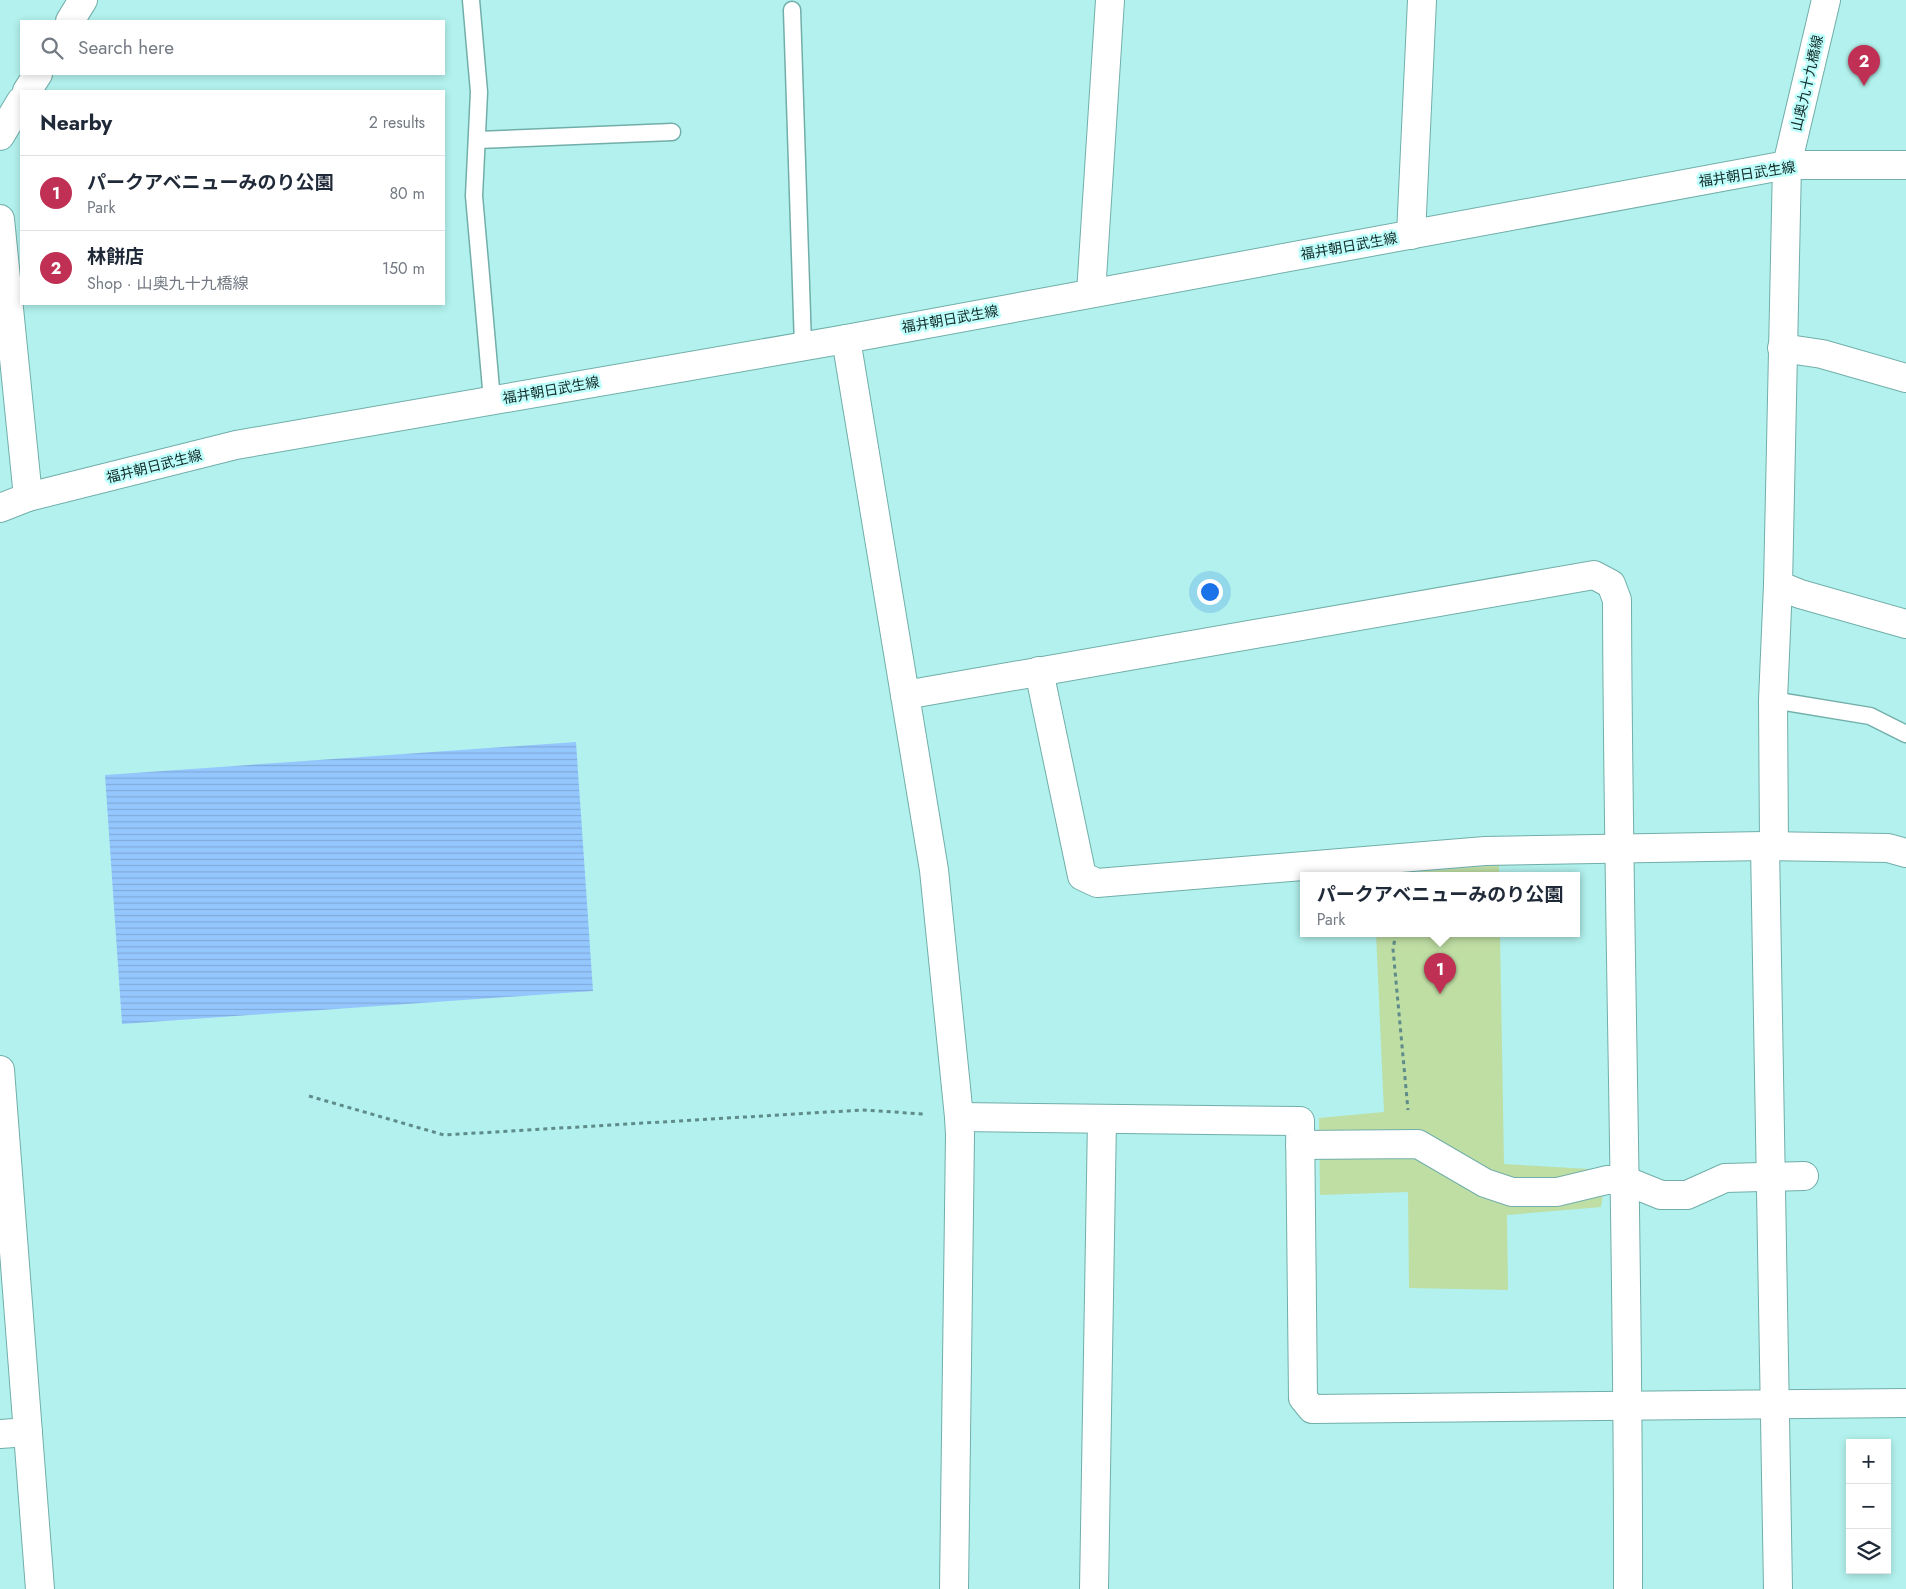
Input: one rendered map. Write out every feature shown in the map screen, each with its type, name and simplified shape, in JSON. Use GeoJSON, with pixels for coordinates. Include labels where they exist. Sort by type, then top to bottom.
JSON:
{"type":"FeatureCollection","features":[{"type":"Feature","properties":{"kind":"street"},"geometry":{"type":"LineString","coordinates":[[71,20],[83,0]]}},
{"type":"Feature","properties":{"kind":"street"},"geometry":{"type":"LineString","coordinates":[[1091,293],[1110,0]]}},
{"type":"Feature","properties":{"kind":"street"},"geometry":{"type":"LineString","coordinates":[[1411,235],[1422,0]]}},
{"type":"Feature","properties":{"kind":"street","name":"山奥九十九橋線"},"geometry":{"type":"LineString","coordinates":[[1778,1589],[1771,1176],[1770,846],[1787,165],[1826,0]]}},
{"type":"Feature","properties":{"kind":"street"},"geometry":{"type":"LineString","coordinates":[[28,90],[37,75]]}},
{"type":"Feature","properties":{"kind":"street"},"geometry":{"type":"LineString","coordinates":[[0,136],[20,103]]}},
{"type":"Feature","properties":{"kind":"street","name":"福井朝日武生線"},"geometry":{"type":"LineString","coordinates":[[0,508],[28,497],[236,445],[846,339],[1787,165],[1906,164]]}},
{"type":"Feature","properties":{"kind":"street"},"geometry":{"type":"LineString","coordinates":[[0,219],[28,497]]}},
{"type":"Feature","properties":{"kind":"street"},"geometry":{"type":"LineString","coordinates":[[846,339],[934,870],[959,1117],[954,1589]]}},
{"type":"Feature","properties":{"kind":"street"},"geometry":{"type":"LineString","coordinates":[[1782,348],[1822,354],[1906,378]]}},
{"type":"Feature","properties":{"kind":"street"},"geometry":{"type":"LineString","coordinates":[[905,695],[1594,575],[1611,584],[1617,600],[1618,849],[1628,1406],[1628,1589]]}},
{"type":"Feature","properties":{"kind":"street"},"geometry":{"type":"LineString","coordinates":[[1778,585],[1800,594],[1906,624]]}},
{"type":"Feature","properties":{"kind":"street"},"geometry":{"type":"LineString","coordinates":[[1039,672],[1082,876],[1096,883],[1485,851],[1770,846],[1888,848],[1906,853]]}},
{"type":"Feature","properties":{"kind":"street"},"geometry":{"type":"LineString","coordinates":[[0,1070],[40,1589]]}},
{"type":"Feature","properties":{"kind":"street"},"geometry":{"type":"LineString","coordinates":[[959,1117],[1300,1122],[1303,1398],[1312,1409],[1906,1403]]}},
{"type":"Feature","properties":{"kind":"street"},"geometry":{"type":"LineString","coordinates":[[1094,1589],[1102,1119]]}},
{"type":"Feature","properties":{"kind":"street"},"geometry":{"type":"LineString","coordinates":[[1300,1145],[1418,1144],[1485,1183],[1512,1192],[1557,1192],[1607,1180],[1624,1180],[1662,1195],[1687,1195],[1725,1178],[1804,1176]]}},
{"type":"Feature","properties":{"kind":"street"},"geometry":{"type":"LineString","coordinates":[[0,1434],[28,1432]]}},
{"type":"Feature","properties":{"kind":"lane"},"geometry":{"type":"LineString","coordinates":[[471,0],[479,92],[474,196],[492,400]]}},
{"type":"Feature","properties":{"kind":"lane"},"geometry":{"type":"LineString","coordinates":[[792,10],[803,346]]}},
{"type":"Feature","properties":{"kind":"lane"},"geometry":{"type":"LineString","coordinates":[[477,140],[672,132]]}},
{"type":"Feature","properties":{"kind":"lane"},"geometry":{"type":"LineString","coordinates":[[1773,700],[1870,716],[1906,734]]}},
{"type":"Feature","properties":{"kind":"path"},"geometry":{"type":"LineString","coordinates":[[1396,937],[1394,949],[1404,1082],[1408,1110],[1418,1144]]}},
{"type":"Feature","properties":{"kind":"path"},"geometry":{"type":"LineString","coordinates":[[309,1096],[444,1135],[862,1110],[959,1117]]}},
{"type":"Feature","properties":{"kind":"green space"},"geometry":{"type":"Polygon","coordinates":[[[1499,865],[1499,872],[1416,872],[1499,865]]]}},
{"type":"Feature","properties":{"kind":"green space"},"geometry":{"type":"Polygon","coordinates":[[[1376,937],[1500,937],[1504,1164],[1607,1170],[1601,1207],[1507,1215],[1508,1290],[1409,1288],[1408,1192],[1320,1195],[1319,1118],[1384,1112],[1376,937]]]}},
{"type":"Feature","properties":{"kind":"water"},"geometry":{"type":"Polygon","coordinates":[[[576,742],[593,991],[122,1024],[105,775],[576,742]]]}},
{"type":"Feature","properties":{"kind":"place","name":"林餅店"},"geometry":{"type":"Point","coordinates":[1864,86]}},
{"type":"Feature","properties":{"kind":"place","name":"パークアベニューみのり公園"},"geometry":{"type":"Point","coordinates":[1440,994]}}]}
